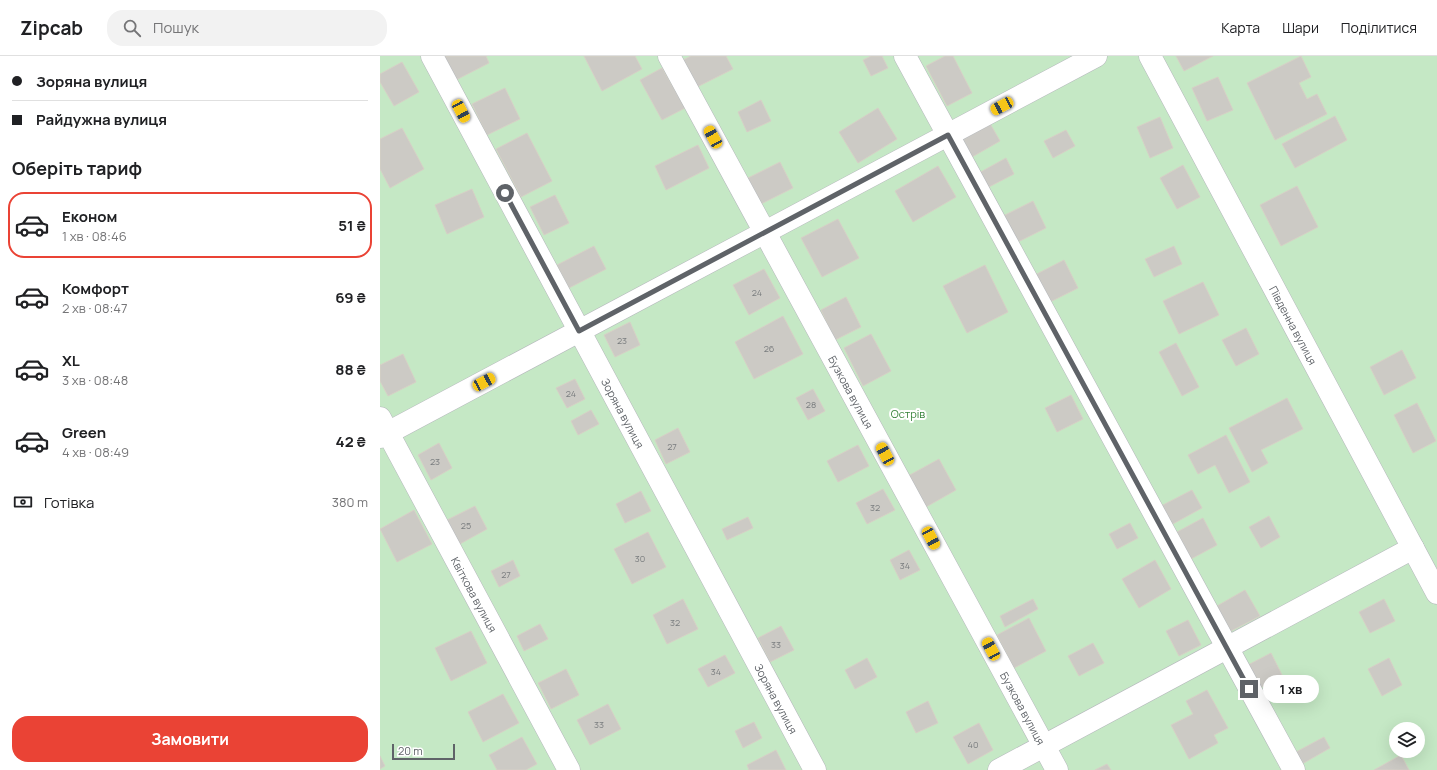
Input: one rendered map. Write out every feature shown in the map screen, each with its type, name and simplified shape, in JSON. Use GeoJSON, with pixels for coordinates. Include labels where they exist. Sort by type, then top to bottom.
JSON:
{"type":"FeatureCollection","features":[{"type":"Feature","properties":{"kind":"street","name":"Зоряна вулиця"},"geometry":{"type":"LineString","coordinates":[[432,56],[815,770]]}},
{"type":"Feature","properties":{"kind":"street","name":"Бузкова вулиця"},"geometry":{"type":"LineString","coordinates":[[669,56],[1057,770]]}},
{"type":"Feature","properties":{"kind":"street"},"geometry":{"type":"LineString","coordinates":[[905,56],[1294,770]]}},
{"type":"Feature","properties":{"kind":"street"},"geometry":{"type":"LineString","coordinates":[[383,429],[579,331],[1096,56]]}},
{"type":"Feature","properties":{"kind":"street","name":"Південна вулиця"},"geometry":{"type":"LineString","coordinates":[[1150,56],[1437,593]]}},
{"type":"Feature","properties":{"kind":"street","name":"Квіткова вулиця"},"geometry":{"type":"LineString","coordinates":[[383,429],[569,770]]}},
{"type":"Feature","properties":{"kind":"street"},"geometry":{"type":"LineString","coordinates":[[999,770],[1413,548]]}},
{"type":"Feature","properties":{"kind":"green space","name":"Острів"},"geometry":{"type":"Polygon","coordinates":[[[380,56],[1437,56],[1437,770],[380,770],[380,56]]]}},
{"type":"Feature","properties":{"kind":"building"},"geometry":{"type":"Polygon","coordinates":[[[441,56],[486,56],[489,63],[454,81],[441,56]]]}},
{"type":"Feature","properties":{"kind":"building"},"geometry":{"type":"Polygon","coordinates":[[[584,56],[635,56],[642,69],[602,91],[584,56]]]}},
{"type":"Feature","properties":{"kind":"building"},"geometry":{"type":"Polygon","coordinates":[[[691,56],[726,56],[733,69],[697,87],[683,60],[691,56]]]}},
{"type":"Feature","properties":{"kind":"building"},"geometry":{"type":"Polygon","coordinates":[[[871,56],[882,56],[888,68],[871,76],[863,60],[871,56]]]}},
{"type":"Feature","properties":{"kind":"building"},"geometry":{"type":"Polygon","coordinates":[[[945,56],[953,56],[972,93],[947,106],[926,66],[945,56]]]}},
{"type":"Feature","properties":{"kind":"building"},"geometry":{"type":"Polygon","coordinates":[[[1176,56],[1213,56],[1184,71],[1176,56]]]}},
{"type":"Feature","properties":{"kind":"building"},"geometry":{"type":"Polygon","coordinates":[[[1301,56],[1311,77],[1299,83],[1307,99],[1317,94],[1327,114],[1275,140],[1247,83],[1301,56]]]}},
{"type":"Feature","properties":{"kind":"building"},"geometry":{"type":"Polygon","coordinates":[[[402,62],[419,92],[394,106],[380,82],[380,74],[402,62]]]}},
{"type":"Feature","properties":{"kind":"building"},"geometry":{"type":"Polygon","coordinates":[[[662,68],[685,108],[662,120],[640,80],[662,68]]]}},
{"type":"Feature","properties":{"kind":"building"},"geometry":{"type":"Polygon","coordinates":[[[1218,77],[1233,110],[1207,121],[1192,88],[1218,77]]]}},
{"type":"Feature","properties":{"kind":"building"},"geometry":{"type":"Polygon","coordinates":[[[505,88],[520,119],[487,135],[472,104],[505,88]]]}},
{"type":"Feature","properties":{"kind":"building"},"geometry":{"type":"Polygon","coordinates":[[[761,100],[771,121],[747,132],[738,112],[761,100]]]}},
{"type":"Feature","properties":{"kind":"building"},"geometry":{"type":"Polygon","coordinates":[[[878,108],[897,139],[858,163],[839,132],[878,108]]]}},
{"type":"Feature","properties":{"kind":"building"},"geometry":{"type":"Polygon","coordinates":[[[1335,116],[1347,140],[1295,168],[1282,144],[1335,116]]]}},
{"type":"Feature","properties":{"kind":"building"},"geometry":{"type":"Polygon","coordinates":[[[1160,117],[1173,148],[1150,158],[1137,127],[1160,117]]]}},
{"type":"Feature","properties":{"kind":"building"},"geometry":{"type":"Polygon","coordinates":[[[988,120],[1000,141],[972,157],[959,137],[988,120]]]}},
{"type":"Feature","properties":{"kind":"building"},"geometry":{"type":"Polygon","coordinates":[[[402,128],[424,169],[390,188],[380,169],[380,139],[402,128]]]}},
{"type":"Feature","properties":{"kind":"building"},"geometry":{"type":"Polygon","coordinates":[[[1066,130],[1075,146],[1053,158],[1044,141],[1066,130]]]}},
{"type":"Feature","properties":{"kind":"building"},"geometry":{"type":"Polygon","coordinates":[[[527,133],[552,181],[521,197],[496,149],[527,133]]]}},
{"type":"Feature","properties":{"kind":"building"},"geometry":{"type":"Polygon","coordinates":[[[698,145],[709,168],[666,190],[655,166],[698,145]]]}},
{"type":"Feature","properties":{"kind":"building"},"geometry":{"type":"Polygon","coordinates":[[[1006,158],[1014,174],[985,189],[977,174],[1006,158]]]}},
{"type":"Feature","properties":{"kind":"building"},"geometry":{"type":"Polygon","coordinates":[[[780,162],[793,188],[759,205],[746,179],[780,162]]]}},
{"type":"Feature","properties":{"kind":"building"},"geometry":{"type":"Polygon","coordinates":[[[1183,165],[1200,197],[1177,209],[1160,178],[1183,165]]]}},
{"type":"Feature","properties":{"kind":"building"},"geometry":{"type":"Polygon","coordinates":[[[938,166],[956,197],[913,222],[895,191],[938,166]]]}},
{"type":"Feature","properties":{"kind":"building"},"geometry":{"type":"Polygon","coordinates":[[[1297,186],[1318,227],[1281,246],[1260,205],[1297,186]]]}},
{"type":"Feature","properties":{"kind":"building"},"geometry":{"type":"Polygon","coordinates":[[[472,189],[484,217],[447,234],[435,205],[472,189]]]}},
{"type":"Feature","properties":{"kind":"building"},"geometry":{"type":"Polygon","coordinates":[[[555,195],[569,223],[544,235],[530,207],[555,195]]]}},
{"type":"Feature","properties":{"kind":"building"},"geometry":{"type":"Polygon","coordinates":[[[1033,201],[1046,228],[1016,243],[1003,216],[1033,201]]]}},
{"type":"Feature","properties":{"kind":"building"},"geometry":{"type":"Polygon","coordinates":[[[838,219],[859,258],[822,277],[801,238],[838,219]]]}},
{"type":"Feature","properties":{"kind":"building"},"geometry":{"type":"Polygon","coordinates":[[[594,246],[606,269],[569,288],[557,265],[594,246]]]}},
{"type":"Feature","properties":{"kind":"building"},"geometry":{"type":"Polygon","coordinates":[[[1174,246],[1182,264],[1154,277],[1145,259],[1174,246]]]}},
{"type":"Feature","properties":{"kind":"building"},"geometry":{"type":"Polygon","coordinates":[[[1064,260],[1078,288],[1046,304],[1033,276],[1064,260]]]}},
{"type":"Feature","properties":{"kind":"building"},"geometry":{"type":"Polygon","coordinates":[[[985,265],[1008,312],[967,333],[943,286],[985,265]]]}},
{"type":"Feature","properties":{"kind":"building"},"geometry":{"type":"Polygon","coordinates":[[[764,269],[780,298],[749,315],[733,285],[764,269]]]}},
{"type":"Feature","properties":{"kind":"building"},"geometry":{"type":"Polygon","coordinates":[[[1203,282],[1219,315],[1179,334],[1163,301],[1203,282]]]}},
{"type":"Feature","properties":{"kind":"building"},"geometry":{"type":"Polygon","coordinates":[[[846,297],[861,327],[835,340],[821,310],[846,297]]]}},
{"type":"Feature","properties":{"kind":"building"},"geometry":{"type":"Polygon","coordinates":[[[783,316],[803,354],[754,379],[735,342],[783,316]]]}},
{"type":"Feature","properties":{"kind":"building"},"geometry":{"type":"Polygon","coordinates":[[[630,322],[640,345],[615,357],[604,335],[630,322]]]}},
{"type":"Feature","properties":{"kind":"building"},"geometry":{"type":"Polygon","coordinates":[[[1246,328],[1259,354],[1236,366],[1222,340],[1246,328]]]}},
{"type":"Feature","properties":{"kind":"building"},"geometry":{"type":"Polygon","coordinates":[[[871,334],[891,371],[863,386],[844,348],[871,334]]]}},
{"type":"Feature","properties":{"kind":"building"},"geometry":{"type":"Polygon","coordinates":[[[1176,343],[1199,387],[1182,396],[1159,352],[1176,343]]]}},
{"type":"Feature","properties":{"kind":"building"},"geometry":{"type":"Polygon","coordinates":[[[1402,350],[1416,378],[1384,395],[1370,367],[1402,350]]]}},
{"type":"Feature","properties":{"kind":"building"},"geometry":{"type":"Polygon","coordinates":[[[403,354],[416,382],[388,396],[380,381],[380,365],[403,354]]]}},
{"type":"Feature","properties":{"kind":"building"},"geometry":{"type":"Polygon","coordinates":[[[575,379],[585,399],[567,408],[556,388],[575,379]]]}},
{"type":"Feature","properties":{"kind":"building"},"geometry":{"type":"Polygon","coordinates":[[[813,389],[825,411],[808,420],[796,398],[813,389]]]}},
{"type":"Feature","properties":{"kind":"building"},"geometry":{"type":"Polygon","coordinates":[[[1071,395],[1083,419],[1057,432],[1045,408],[1071,395]]]}},
{"type":"Feature","properties":{"kind":"building"},"geometry":{"type":"Polygon","coordinates":[[[1287,398],[1303,429],[1261,450],[1268,463],[1252,472],[1229,428],[1287,398]]]}},
{"type":"Feature","properties":{"kind":"building"},"geometry":{"type":"Polygon","coordinates":[[[1417,403],[1436,441],[1413,453],[1394,415],[1417,403]]]}},
{"type":"Feature","properties":{"kind":"building"},"geometry":{"type":"Polygon","coordinates":[[[591,410],[599,424],[578,435],[571,421],[591,410]]]}},
{"type":"Feature","properties":{"kind":"building"},"geometry":{"type":"Polygon","coordinates":[[[678,428],[690,452],[666,464],[655,440],[678,428]]]}},
{"type":"Feature","properties":{"kind":"building"},"geometry":{"type":"Polygon","coordinates":[[[1226,435],[1250,482],[1229,493],[1215,465],[1198,474],[1188,455],[1226,435]]]}},
{"type":"Feature","properties":{"kind":"building"},"geometry":{"type":"Polygon","coordinates":[[[439,443],[452,468],[431,480],[418,455],[439,443]]]}},
{"type":"Feature","properties":{"kind":"building"},"geometry":{"type":"Polygon","coordinates":[[[858,445],[869,466],[838,482],[827,461],[858,445]]]}},
{"type":"Feature","properties":{"kind":"building"},"geometry":{"type":"Polygon","coordinates":[[[939,459],[956,490],[926,507],[908,476],[939,459]]]}},
{"type":"Feature","properties":{"kind":"building"},"geometry":{"type":"Polygon","coordinates":[[[883,489],[895,510],[867,524],[856,503],[883,489]]]}},
{"type":"Feature","properties":{"kind":"building"},"geometry":{"type":"Polygon","coordinates":[[[1192,490],[1202,508],[1171,525],[1161,506],[1192,490]]]}},
{"type":"Feature","properties":{"kind":"building"},"geometry":{"type":"Polygon","coordinates":[[[641,491],[651,511],[625,523],[616,504],[641,491]]]}},
{"type":"Feature","properties":{"kind":"building"},"geometry":{"type":"Polygon","coordinates":[[[475,506],[487,529],[458,545],[445,521],[475,506]]]}},
{"type":"Feature","properties":{"kind":"building"},"geometry":{"type":"Polygon","coordinates":[[[414,510],[432,544],[397,562],[380,529],[414,510]]]}},
{"type":"Feature","properties":{"kind":"building"},"geometry":{"type":"Polygon","coordinates":[[[1269,516],[1280,537],[1261,548],[1249,527],[1269,516]]]}},
{"type":"Feature","properties":{"kind":"building"},"geometry":{"type":"Polygon","coordinates":[[[748,517],[753,528],[727,540],[722,529],[748,517]]]}},
{"type":"Feature","properties":{"kind":"building"},"geometry":{"type":"Polygon","coordinates":[[[1203,518],[1217,545],[1191,559],[1177,532],[1203,518]]]}},
{"type":"Feature","properties":{"kind":"building"},"geometry":{"type":"Polygon","coordinates":[[[1130,523],[1138,538],[1117,549],[1109,534],[1130,523]]]}},
{"type":"Feature","properties":{"kind":"building"},"geometry":{"type":"Polygon","coordinates":[[[648,532],[666,567],[632,584],[614,549],[648,532]]]}},
{"type":"Feature","properties":{"kind":"building"},"geometry":{"type":"Polygon","coordinates":[[[909,550],[920,570],[900,580],[890,560],[909,550]]]}},
{"type":"Feature","properties":{"kind":"building"},"geometry":{"type":"Polygon","coordinates":[[[513,560],[520,576],[499,587],[491,571],[513,560]]]}},
{"type":"Feature","properties":{"kind":"building"},"geometry":{"type":"Polygon","coordinates":[[[1155,560],[1171,589],[1139,608],[1122,579],[1155,560]]]}},
{"type":"Feature","properties":{"kind":"building"},"geometry":{"type":"Polygon","coordinates":[[[1245,590],[1260,616],[1231,631],[1217,606],[1245,590]]]}},
{"type":"Feature","properties":{"kind":"building"},"geometry":{"type":"Polygon","coordinates":[[[683,599],[698,629],[667,644],[653,615],[683,599]]]}},
{"type":"Feature","properties":{"kind":"building"},"geometry":{"type":"Polygon","coordinates":[[[1033,599],[1038,609],[1005,627],[1000,616],[1033,599]]]}},
{"type":"Feature","properties":{"kind":"building"},"geometry":{"type":"Polygon","coordinates":[[[1384,599],[1395,621],[1370,633],[1359,612],[1384,599]]]}},
{"type":"Feature","properties":{"kind":"building"},"geometry":{"type":"Polygon","coordinates":[[[1029,618],[1046,651],[1014,668],[997,635],[1029,618]]]}},
{"type":"Feature","properties":{"kind":"building"},"geometry":{"type":"Polygon","coordinates":[[[1188,620],[1201,645],[1179,656],[1166,631],[1188,620]]]}},
{"type":"Feature","properties":{"kind":"building"},"geometry":{"type":"Polygon","coordinates":[[[540,624],[548,639],[524,651],[517,636],[540,624]]]}},
{"type":"Feature","properties":{"kind":"building"},"geometry":{"type":"Polygon","coordinates":[[[781,626],[794,650],[770,662],[758,638],[781,626]]]}},
{"type":"Feature","properties":{"kind":"building"},"geometry":{"type":"Polygon","coordinates":[[[471,631],[487,663],[451,681],[435,648],[471,631]]]}},
{"type":"Feature","properties":{"kind":"building"},"geometry":{"type":"Polygon","coordinates":[[[1093,643],[1104,663],[1079,676],[1068,656],[1093,643]]]}},
{"type":"Feature","properties":{"kind":"building"},"geometry":{"type":"Polygon","coordinates":[[[1271,653],[1283,677],[1260,688],[1248,665],[1271,653]]]}},
{"type":"Feature","properties":{"kind":"building"},"geometry":{"type":"Polygon","coordinates":[[[725,655],[735,673],[708,687],[698,669],[725,655]]]}},
{"type":"Feature","properties":{"kind":"building"},"geometry":{"type":"Polygon","coordinates":[[[867,658],[877,677],[855,689],[845,670],[867,658]]]}},
{"type":"Feature","properties":{"kind":"building"},"geometry":{"type":"Polygon","coordinates":[[[1389,658],[1402,685],[1382,696],[1368,669],[1389,658]]]}},
{"type":"Feature","properties":{"kind":"building"},"geometry":{"type":"Polygon","coordinates":[[[566,669],[579,695],[551,709],[538,683],[566,669]]]}},
{"type":"Feature","properties":{"kind":"building"},"geometry":{"type":"Polygon","coordinates":[[[1207,690],[1228,728],[1214,735],[1218,743],[1189,759],[1171,725],[1193,714],[1186,701],[1207,690]]]}},
{"type":"Feature","properties":{"kind":"building"},"geometry":{"type":"Polygon","coordinates":[[[503,694],[519,723],[483,742],[468,712],[503,694]]]}},
{"type":"Feature","properties":{"kind":"building"},"geometry":{"type":"Polygon","coordinates":[[[928,701],[938,723],[916,733],[906,712],[928,701]]]}},
{"type":"Feature","properties":{"kind":"building"},"geometry":{"type":"Polygon","coordinates":[[[608,704],[621,729],[590,745],[577,720],[608,704]]]}},
{"type":"Feature","properties":{"kind":"building"},"geometry":{"type":"Polygon","coordinates":[[[754,722],[762,738],[743,748],[735,731],[754,722]]]}},
{"type":"Feature","properties":{"kind":"building"},"geometry":{"type":"Polygon","coordinates":[[[979,723],[993,750],[968,764],[953,737],[979,723]]]}},
{"type":"Feature","properties":{"kind":"building"},"geometry":{"type":"Polygon","coordinates":[[[522,737],[537,764],[526,770],[497,770],[489,755],[522,737]]]}},
{"type":"Feature","properties":{"kind":"building"},"geometry":{"type":"Polygon","coordinates":[[[1324,737],[1330,748],[1302,764],[1296,752],[1324,737]]]}},
{"type":"Feature","properties":{"kind":"building"},"geometry":{"type":"Polygon","coordinates":[[[776,750],[786,770],[749,770],[747,765],[776,750]]]}},
{"type":"Feature","properties":{"kind":"building"},"geometry":{"type":"Polygon","coordinates":[[[380,756],[385,766],[380,769],[380,756]]]}},
{"type":"Feature","properties":{"kind":"building"},"geometry":{"type":"Polygon","coordinates":[[[1396,758],[1403,758],[1409,770],[1374,770],[1396,758]]]}},
{"type":"Feature","properties":{"kind":"building"},"geometry":{"type":"Polygon","coordinates":[[[1107,764],[1111,770],[1095,770],[1107,764]]]}},
{"type":"Feature","properties":{"kind":"route"},"geometry":{"type":"LineString","coordinates":[[505,193],[579,331],[948,135],[1249,689]]}}]}
